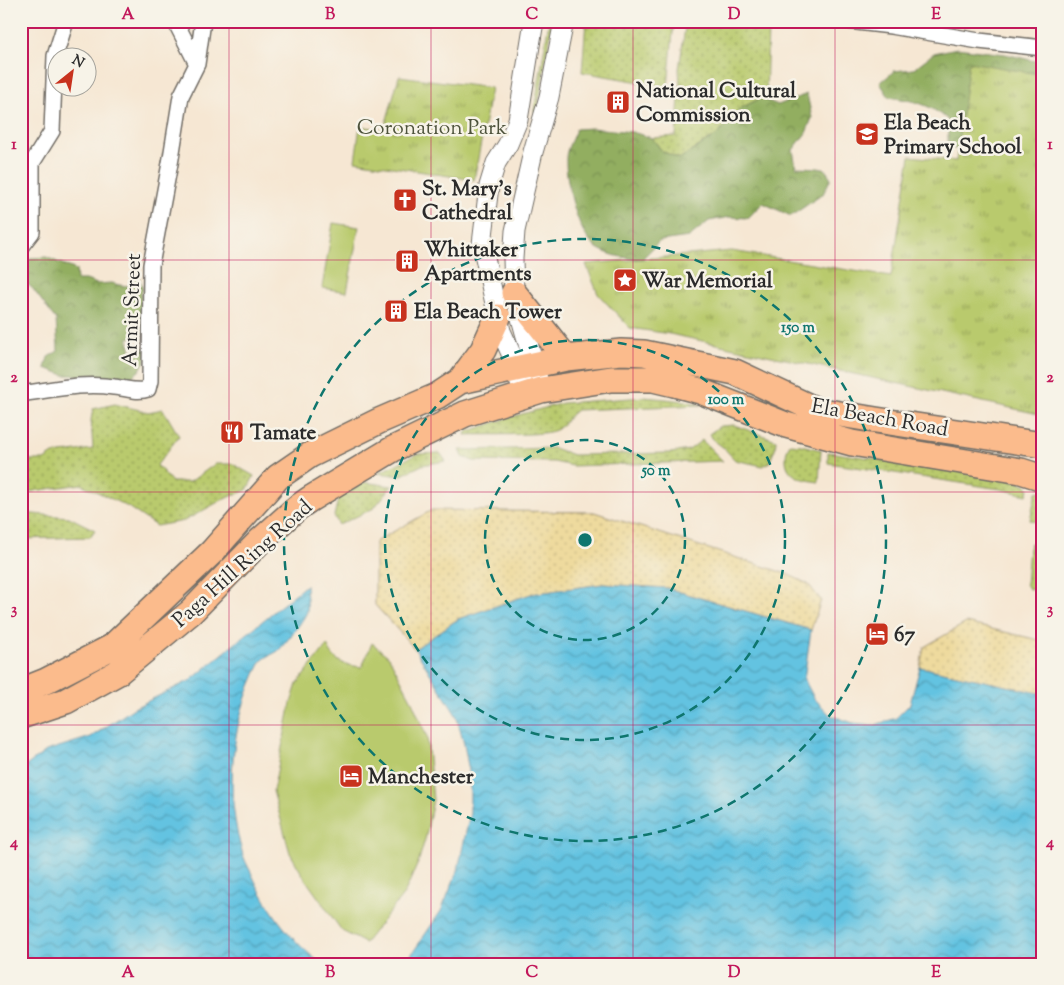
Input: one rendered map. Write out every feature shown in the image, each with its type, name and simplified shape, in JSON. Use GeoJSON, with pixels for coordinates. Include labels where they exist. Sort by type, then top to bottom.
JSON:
{"type":"FeatureCollection","features":[{"type":"Feature","properties":{"kind":"highway"},"geometry":{"type":"LineString","coordinates":[[514,293],[566,358]]}},
{"type":"Feature","properties":{"kind":"highway"},"geometry":{"type":"LineString","coordinates":[[454,385],[483,350],[498,317]]}},
{"type":"Feature","properties":{"kind":"highway","name":"Ela Beach Road"},"geometry":{"type":"LineString","coordinates":[[525,366],[566,358],[621,352],[660,355],[735,372],[816,410],[1043,445]]}},
{"type":"Feature","properties":{"kind":"highway","name":"Paga Hill Ring Road"},"geometry":{"type":"LineString","coordinates":[[21,691],[46,682],[112,647],[212,552],[278,477],[310,455],[454,385],[525,366]]}},
{"type":"Feature","properties":{"kind":"highway","name":"Ela Beach Road"},"geometry":{"type":"LineString","coordinates":[[532,392],[612,379],[653,379],[700,391],[786,425],[813,433],[863,445],[1021,471],[1043,478]]}},
{"type":"Feature","properties":{"kind":"highway","name":"Paga Hill Ring Road"},"geometry":{"type":"LineString","coordinates":[[21,716],[66,701],[117,673],[190,612],[261,540],[297,508],[415,437],[465,414],[532,392]]}},
{"type":"Feature","properties":{"kind":"highway"},"geometry":{"type":"LineString","coordinates":[[278,477],[297,508]]}},
{"type":"Feature","properties":{"kind":"street"},"geometry":{"type":"LineString","coordinates":[[21,246],[32,232],[32,163],[52,131],[55,56],[66,21]]}},
{"type":"Feature","properties":{"kind":"street"},"geometry":{"type":"LineString","coordinates":[[175,21],[197,64]]}},
{"type":"Feature","properties":{"kind":"street","name":"Armit Street"},"geometry":{"type":"LineString","coordinates":[[21,394],[91,386],[113,386],[141,392],[148,389],[150,381],[151,265],[181,96],[197,64],[203,21]]}},
{"type":"Feature","properties":{"kind":"street"},"geometry":{"type":"LineString","coordinates":[[525,366],[501,331],[482,244],[489,186],[496,163],[508,144],[518,120],[534,21]]}},
{"type":"Feature","properties":{"kind":"street"},"geometry":{"type":"LineString","coordinates":[[532,392],[525,366],[514,293],[512,259],[515,231],[533,152],[542,124],[564,21]]}},
{"type":"Feature","properties":{"kind":"street"},"geometry":{"type":"LineString","coordinates":[[848,21],[891,26],[979,41],[1043,48]]}},
{"type":"Feature","properties":{"kind":"street"},"geometry":{"type":"LineString","coordinates":[[508,144],[533,152]]}},
{"type":"Feature","properties":{"kind":"green space"},"geometry":{"type":"Polygon","coordinates":[[[549,21],[553,21],[536,112],[534,111],[549,21]]]}},
{"type":"Feature","properties":{"kind":"green space"},"geometry":{"type":"Polygon","coordinates":[[[586,21],[674,21],[668,87],[582,72],[586,21]]]}},
{"type":"Feature","properties":{"kind":"green space"},"geometry":{"type":"Polygon","coordinates":[[[686,21],[733,21],[768,27],[766,101],[761,98],[741,108],[717,135],[679,159],[662,151],[652,138],[676,136],[680,85],[679,69],[686,21]]]}},
{"type":"Feature","properties":{"kind":"green space"},"geometry":{"type":"Polygon","coordinates":[[[957,48],[1005,54],[1043,63],[1043,179],[977,161],[948,145],[948,120],[934,110],[920,104],[889,97],[880,83],[894,71],[913,69],[934,53],[957,48]]]}},
{"type":"Feature","properties":{"kind":"green space"},"geometry":{"type":"Polygon","coordinates":[[[969,62],[1043,75],[1043,415],[670,334],[630,328],[598,294],[586,264],[732,251],[891,277],[910,156],[956,161],[969,62]]]}},
{"type":"Feature","properties":{"kind":"green space","name":"Coronation Park"},"geometry":{"type":"Polygon","coordinates":[[[399,76],[491,88],[474,180],[355,161],[360,126],[384,130],[399,76]]]}},
{"type":"Feature","properties":{"kind":"green space"},"geometry":{"type":"Polygon","coordinates":[[[807,94],[812,118],[806,133],[793,150],[796,167],[824,168],[831,178],[823,194],[791,216],[763,203],[748,218],[730,217],[709,221],[689,237],[660,241],[642,259],[614,255],[597,248],[590,242],[574,207],[566,168],[568,147],[576,129],[592,128],[632,132],[652,138],[662,151],[679,159],[717,135],[741,108],[761,98],[778,105],[807,94]]]}},
{"type":"Feature","properties":{"kind":"green space"},"geometry":{"type":"Polygon","coordinates":[[[333,223],[359,227],[347,292],[322,288],[333,223]]]}},
{"type":"Feature","properties":{"kind":"green space"},"geometry":{"type":"Polygon","coordinates":[[[46,257],[76,270],[77,280],[86,280],[97,284],[112,283],[129,286],[136,267],[143,289],[141,294],[142,335],[128,338],[131,351],[146,347],[147,357],[140,370],[129,379],[109,380],[91,376],[64,375],[45,368],[48,357],[58,351],[56,320],[33,289],[24,281],[23,271],[31,258],[46,257]]]}},
{"type":"Feature","properties":{"kind":"green space"},"geometry":{"type":"Polygon","coordinates":[[[644,397],[686,401],[701,405],[577,410],[558,429],[552,432],[465,435],[466,432],[511,417],[563,403],[644,397]]]}},
{"type":"Feature","properties":{"kind":"green space"},"geometry":{"type":"Polygon","coordinates":[[[115,404],[148,412],[163,409],[179,436],[157,465],[172,482],[190,482],[215,464],[233,464],[254,476],[247,490],[222,500],[184,521],[156,526],[128,507],[81,484],[21,493],[21,460],[44,460],[53,454],[93,449],[91,420],[93,409],[115,404]]]}},
{"type":"Feature","properties":{"kind":"green space"},"geometry":{"type":"Polygon","coordinates":[[[734,425],[776,440],[775,449],[769,463],[763,466],[735,460],[709,434],[720,426],[734,425]]]}},
{"type":"Feature","properties":{"kind":"green space"},"geometry":{"type":"Polygon","coordinates":[[[702,440],[723,461],[572,466],[554,462],[473,461],[463,457],[460,450],[554,448],[573,455],[671,453],[689,450],[702,440]]]}},
{"type":"Feature","properties":{"kind":"green space"},"geometry":{"type":"Polygon","coordinates":[[[790,444],[821,450],[819,482],[802,479],[792,474],[787,465],[786,457],[790,444]]]}},
{"type":"Feature","properties":{"kind":"green space"},"geometry":{"type":"Polygon","coordinates":[[[828,452],[1004,477],[1027,485],[1029,489],[1027,495],[1000,489],[828,463],[828,452]]]}},
{"type":"Feature","properties":{"kind":"green space"},"geometry":{"type":"Polygon","coordinates":[[[440,453],[446,461],[422,465],[400,476],[378,473],[417,454],[440,453]]]}},
{"type":"Feature","properties":{"kind":"green space"},"geometry":{"type":"Polygon","coordinates":[[[363,482],[392,486],[374,508],[339,525],[334,516],[338,499],[363,482]]]}},
{"type":"Feature","properties":{"kind":"green space"},"geometry":{"type":"Polygon","coordinates":[[[1036,492],[1043,492],[1043,524],[1030,520],[1036,492]]]}},
{"type":"Feature","properties":{"kind":"green space"},"geometry":{"type":"Polygon","coordinates":[[[21,513],[69,517],[95,530],[90,537],[21,539],[21,513]]]}},
{"type":"Feature","properties":{"kind":"green space"},"geometry":{"type":"Polygon","coordinates":[[[1031,543],[1043,545],[1043,591],[1029,589],[1026,584],[1031,543]]]}},
{"type":"Feature","properties":{"kind":"green space"},"geometry":{"type":"Polygon","coordinates":[[[372,643],[389,657],[411,699],[427,737],[433,800],[426,836],[418,863],[404,894],[365,943],[342,931],[305,879],[290,853],[273,791],[291,703],[297,684],[327,645],[333,656],[341,662],[362,667],[372,643]]]}},
{"type":"Feature","properties":{"kind":"sand"},"geometry":{"type":"Polygon","coordinates":[[[432,510],[594,512],[787,574],[808,584],[821,600],[811,630],[666,588],[602,584],[531,594],[458,619],[415,649],[375,605],[375,542],[432,510]]]}},
{"type":"Feature","properties":{"kind":"sand"},"geometry":{"type":"Polygon","coordinates":[[[966,623],[1043,641],[1043,694],[920,667],[924,647],[966,623]]]}},
{"type":"Feature","properties":{"kind":"water"},"geometry":{"type":"Polygon","coordinates":[[[603,584],[666,588],[811,630],[804,679],[814,698],[830,715],[853,723],[875,725],[896,718],[910,704],[920,667],[1043,694],[1043,964],[405,964],[441,911],[458,870],[470,813],[470,777],[456,715],[415,649],[458,619],[531,594],[603,584]]]}},
{"type":"Feature","properties":{"kind":"water"},"geometry":{"type":"Polygon","coordinates":[[[306,585],[306,615],[278,651],[261,662],[242,710],[233,758],[233,807],[243,855],[267,904],[291,936],[322,964],[21,964],[21,767],[26,766],[46,751],[91,737],[134,708],[191,680],[306,585]]]}},
{"type":"Feature","properties":{"kind":"place","name":"National Cultural Commission"},"geometry":{"type":"Point","coordinates":[618,102]}},
{"type":"Feature","properties":{"kind":"place","name":"Ela Beach Primary School"},"geometry":{"type":"Point","coordinates":[867,134]}},
{"type":"Feature","properties":{"kind":"place","name":"St. Mary’s Cathedral"},"geometry":{"type":"Point","coordinates":[405,200]}},
{"type":"Feature","properties":{"kind":"place","name":"Whittaker Apartments"},"geometry":{"type":"Point","coordinates":[407,261]}},
{"type":"Feature","properties":{"kind":"place","name":"War Memorial"},"geometry":{"type":"Point","coordinates":[625,280]}},
{"type":"Feature","properties":{"kind":"place","name":"Ela Beach Tower"},"geometry":{"type":"Point","coordinates":[396,311]}},
{"type":"Feature","properties":{"kind":"place","name":"Tamate"},"geometry":{"type":"Point","coordinates":[232,432]}},
{"type":"Feature","properties":{"kind":"place","name":"67"},"geometry":{"type":"Point","coordinates":[877,634]}},
{"type":"Feature","properties":{"kind":"place","name":"Manchester"},"geometry":{"type":"Point","coordinates":[351,776]}}]}
